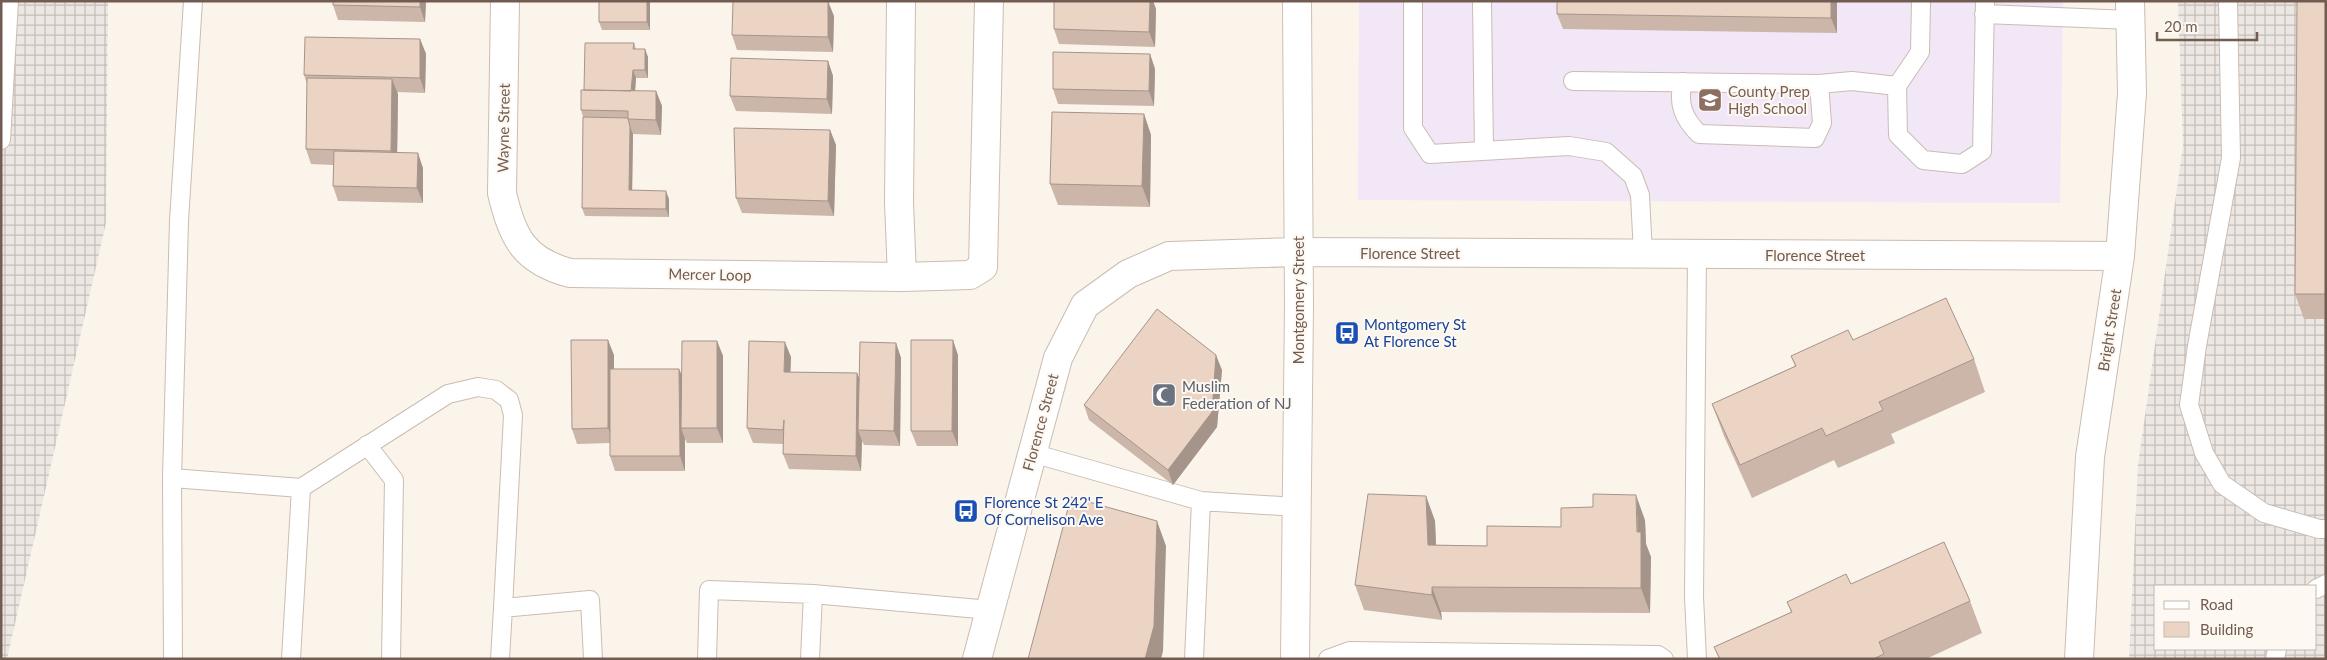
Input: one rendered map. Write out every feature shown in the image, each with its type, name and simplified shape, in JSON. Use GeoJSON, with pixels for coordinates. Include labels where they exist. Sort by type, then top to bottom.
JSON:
{"type":"FeatureCollection","features":[{"type":"Feature","properties":{"kind":"street","name":"Wayne Street"},"geometry":{"type":"LineString","coordinates":[[505,1],[502,193],[512,229],[524,250]]}},
{"type":"Feature","properties":{"kind":"street"},"geometry":{"type":"LineString","coordinates":[[901,1],[899,202],[902,277]]}},
{"type":"Feature","properties":{"kind":"street","name":"Mercer Loop"},"geometry":{"type":"LineString","coordinates":[[524,250],[540,262],[570,273],[902,277],[970,275],[983,267],[989,1]]}},
{"type":"Feature","properties":{"kind":"street","name":"Montgomery Street"},"geometry":{"type":"LineString","coordinates":[[1295,659],[1298,252],[1297,1]]}},
{"type":"Feature","properties":{"kind":"street","name":"Bright Street"},"geometry":{"type":"LineString","coordinates":[[2079,659],[2090,457],[2120,256],[2132,93],[2131,11]]}},
{"type":"Feature","properties":{"kind":"street","name":"Florence Street"},"geometry":{"type":"LineString","coordinates":[[977,659],[1058,358],[1085,305],[1128,274],[1169,256],[1298,252],[2120,256]]}},
{"type":"Feature","properties":{"kind":"lane"},"geometry":{"type":"LineString","coordinates":[[1,140],[8,1]]}},
{"type":"Feature","properties":{"kind":"lane"},"geometry":{"type":"LineString","coordinates":[[174,659],[172,478],[179,221],[193,1]]}},
{"type":"Feature","properties":{"kind":"lane"},"geometry":{"type":"LineString","coordinates":[[1413,1],[1413,128],[1430,154],[1568,146],[1606,152],[1633,176],[1640,195],[1644,254]]}},
{"type":"Feature","properties":{"kind":"lane"},"geometry":{"type":"LineString","coordinates":[[1482,1],[1484,151]]}},
{"type":"Feature","properties":{"kind":"lane"},"geometry":{"type":"LineString","coordinates":[[1921,1],[1920,52],[1897,86],[1898,135],[1923,160],[1962,164],[1982,151],[1985,8],[2131,11]]}},
{"type":"Feature","properties":{"kind":"lane"},"geometry":{"type":"LineString","coordinates":[[2228,1],[2231,158],[2197,346],[2189,405],[2204,453],[2222,484],[2264,513],[2319,530],[2326,529]]}},
{"type":"Feature","properties":{"kind":"lane"},"geometry":{"type":"LineString","coordinates":[[1573,81],[1819,84],[1852,81],[1897,86]]}},
{"type":"Feature","properties":{"kind":"lane"},"geometry":{"type":"LineString","coordinates":[[1683,82],[1680,93],[1686,120],[1699,134],[1815,138],[1822,123],[1819,84]]}},
{"type":"Feature","properties":{"kind":"lane"},"geometry":{"type":"LineString","coordinates":[[1696,254],[1694,597],[1697,659]]}},
{"type":"Feature","properties":{"kind":"lane"},"geometry":{"type":"LineString","coordinates":[[172,478],[301,488],[448,394],[478,386],[496,390],[509,400],[513,415],[500,659]]}},
{"type":"Feature","properties":{"kind":"lane"},"geometry":{"type":"LineString","coordinates":[[368,445],[394,480],[391,659]]}},
{"type":"Feature","properties":{"kind":"lane"},"geometry":{"type":"LineString","coordinates":[[1032,453],[1201,501],[1297,507]]}},
{"type":"Feature","properties":{"kind":"lane"},"geometry":{"type":"LineString","coordinates":[[291,659],[301,488]]}},
{"type":"Feature","properties":{"kind":"lane"},"geometry":{"type":"LineString","coordinates":[[1194,659],[1201,501]]}},
{"type":"Feature","properties":{"kind":"lane"},"geometry":{"type":"LineString","coordinates":[[706,659],[709,590],[813,594],[990,610]]}},
{"type":"Feature","properties":{"kind":"lane"},"geometry":{"type":"LineString","coordinates":[[810,659],[813,594]]}},
{"type":"Feature","properties":{"kind":"lane"},"geometry":{"type":"LineString","coordinates":[[503,608],[590,600],[593,659]]}},
{"type":"Feature","properties":{"kind":"lane"},"geometry":{"type":"LineString","coordinates":[[1328,659],[1350,651],[1658,655],[1664,659]]}},
{"type":"Feature","properties":{"kind":"shaded area"},"geometry":{"type":"Polygon","coordinates":[[[1,1],[108,1],[106,223],[7,659],[1,659],[1,1]]]}},
{"type":"Feature","properties":{"kind":"shaded area","name":"County Prep High School"},"geometry":{"type":"Polygon","coordinates":[[[1359,1],[2063,1],[2060,203],[1358,200],[1359,1]]]}},
{"type":"Feature","properties":{"kind":"shaded area"},"geometry":{"type":"Polygon","coordinates":[[[2178,1],[2326,1],[2326,659],[2129,659],[2138,465],[2183,146],[2178,1]]]}},
{"type":"Feature","properties":{"kind":"building"},"geometry":{"type":"Polygon","coordinates":[[[333,1],[420,1],[420,7],[333,5],[333,1]]]}},
{"type":"Feature","properties":{"kind":"building"},"geometry":{"type":"Polygon","coordinates":[[[599,1],[647,1],[647,22],[599,22],[599,1]]]}},
{"type":"Feature","properties":{"kind":"building"},"geometry":{"type":"Polygon","coordinates":[[[733,1],[828,1],[828,37],[732,35],[733,1]]]}},
{"type":"Feature","properties":{"kind":"building"},"geometry":{"type":"Polygon","coordinates":[[[1054,1],[1150,1],[1149,32],[1054,29],[1054,1]]]}},
{"type":"Feature","properties":{"kind":"building"},"geometry":{"type":"Polygon","coordinates":[[[1557,1],[1831,1],[1831,18],[1557,14],[1557,1]]]}},
{"type":"Feature","properties":{"kind":"building"},"geometry":{"type":"Polygon","coordinates":[[[2297,1],[2326,1],[2326,294],[2295,294],[2297,1]]]}},
{"type":"Feature","properties":{"kind":"building"},"geometry":{"type":"Polygon","coordinates":[[[305,37],[420,39],[420,78],[304,75],[305,37]]]}},
{"type":"Feature","properties":{"kind":"building"},"geometry":{"type":"Polygon","coordinates":[[[585,43],[634,43],[633,49],[645,49],[645,70],[633,70],[631,91],[584,90],[585,43]]]}},
{"type":"Feature","properties":{"kind":"building"},"geometry":{"type":"Polygon","coordinates":[[[1053,52],[1150,54],[1149,91],[1053,89],[1053,52]]]}},
{"type":"Feature","properties":{"kind":"building"},"geometry":{"type":"Polygon","coordinates":[[[731,58],[828,61],[827,99],[730,96],[731,58]]]}},
{"type":"Feature","properties":{"kind":"building"},"geometry":{"type":"Polygon","coordinates":[[[307,78],[392,79],[391,151],[306,149],[307,78]]]}},
{"type":"Feature","properties":{"kind":"building"},"geometry":{"type":"Polygon","coordinates":[[[581,90],[656,91],[656,120],[628,119],[628,111],[581,110],[581,90]]]}},
{"type":"Feature","properties":{"kind":"building"},"geometry":{"type":"Polygon","coordinates":[[[1052,112],[1144,114],[1142,186],[1050,184],[1052,112]]]}},
{"type":"Feature","properties":{"kind":"building"},"geometry":{"type":"Polygon","coordinates":[[[583,117],[628,118],[630,127],[629,190],[666,191],[666,209],[582,208],[583,117]]]}},
{"type":"Feature","properties":{"kind":"building"},"geometry":{"type":"Polygon","coordinates":[[[734,128],[830,130],[828,201],[736,198],[734,128]]]}},
{"type":"Feature","properties":{"kind":"building"},"geometry":{"type":"Polygon","coordinates":[[[334,151],[418,153],[417,188],[333,186],[334,151]]]}},
{"type":"Feature","properties":{"kind":"building"},"geometry":{"type":"Polygon","coordinates":[[[1946,298],[1974,359],[1879,402],[1883,410],[1826,436],[1822,428],[1740,465],[1712,404],[1796,366],[1791,356],[1848,330],[1853,340],[1946,298]]]}},
{"type":"Feature","properties":{"kind":"building","name":"Muslim Federation of NJ"},"geometry":{"type":"Polygon","coordinates":[[[1157,309],[1216,355],[1212,412],[1168,470],[1084,405],[1157,309]]]}},
{"type":"Feature","properties":{"kind":"building"},"geometry":{"type":"Polygon","coordinates":[[[571,340],[608,340],[608,428],[572,429],[571,340]]]}},
{"type":"Feature","properties":{"kind":"building"},"geometry":{"type":"Polygon","coordinates":[[[911,340],[953,340],[952,431],[911,431],[911,340]]]}},
{"type":"Feature","properties":{"kind":"building"},"geometry":{"type":"Polygon","coordinates":[[[682,341],[717,341],[717,428],[681,428],[682,341]]]}},
{"type":"Feature","properties":{"kind":"building"},"geometry":{"type":"Polygon","coordinates":[[[749,341],[785,342],[784,372],[857,373],[856,456],[783,454],[784,420],[783,430],[747,428],[749,341]]]}},
{"type":"Feature","properties":{"kind":"building"},"geometry":{"type":"Polygon","coordinates":[[[860,342],[896,343],[894,431],[858,430],[860,342]]]}},
{"type":"Feature","properties":{"kind":"building"},"geometry":{"type":"Polygon","coordinates":[[[610,369],[679,369],[680,456],[610,456],[610,369]]]}},
{"type":"Feature","properties":{"kind":"building"},"geometry":{"type":"Polygon","coordinates":[[[1368,494],[1426,496],[1428,545],[1487,546],[1487,526],[1561,527],[1561,508],[1593,507],[1593,494],[1636,495],[1637,532],[1641,532],[1641,588],[1432,587],[1432,595],[1355,585],[1368,494]]]}},
{"type":"Feature","properties":{"kind":"building"},"geometry":{"type":"Polygon","coordinates":[[[1071,497],[1157,521],[1154,626],[1145,659],[1028,659],[1071,497]]]}},
{"type":"Feature","properties":{"kind":"building"},"geometry":{"type":"Polygon","coordinates":[[[1944,542],[1970,601],[1879,642],[1884,654],[1873,659],[1720,659],[1714,647],[1792,612],[1787,602],[1846,574],[1851,584],[1944,542]]]}},
{"type":"Feature","properties":{"kind":"place","name":"County Prep High School"},"geometry":{"type":"Point","coordinates":[1710,100]}},
{"type":"Feature","properties":{"kind":"place","name":"Montgomery St At Florence St"},"geometry":{"type":"Point","coordinates":[1347,333]}},
{"type":"Feature","properties":{"kind":"place","name":"Muslim Federation of NJ"},"geometry":{"type":"Point","coordinates":[1164,395]}},
{"type":"Feature","properties":{"kind":"place","name":"Florence St 242' E Of Cornelison Ave"},"geometry":{"type":"Point","coordinates":[966,511]}}]}
